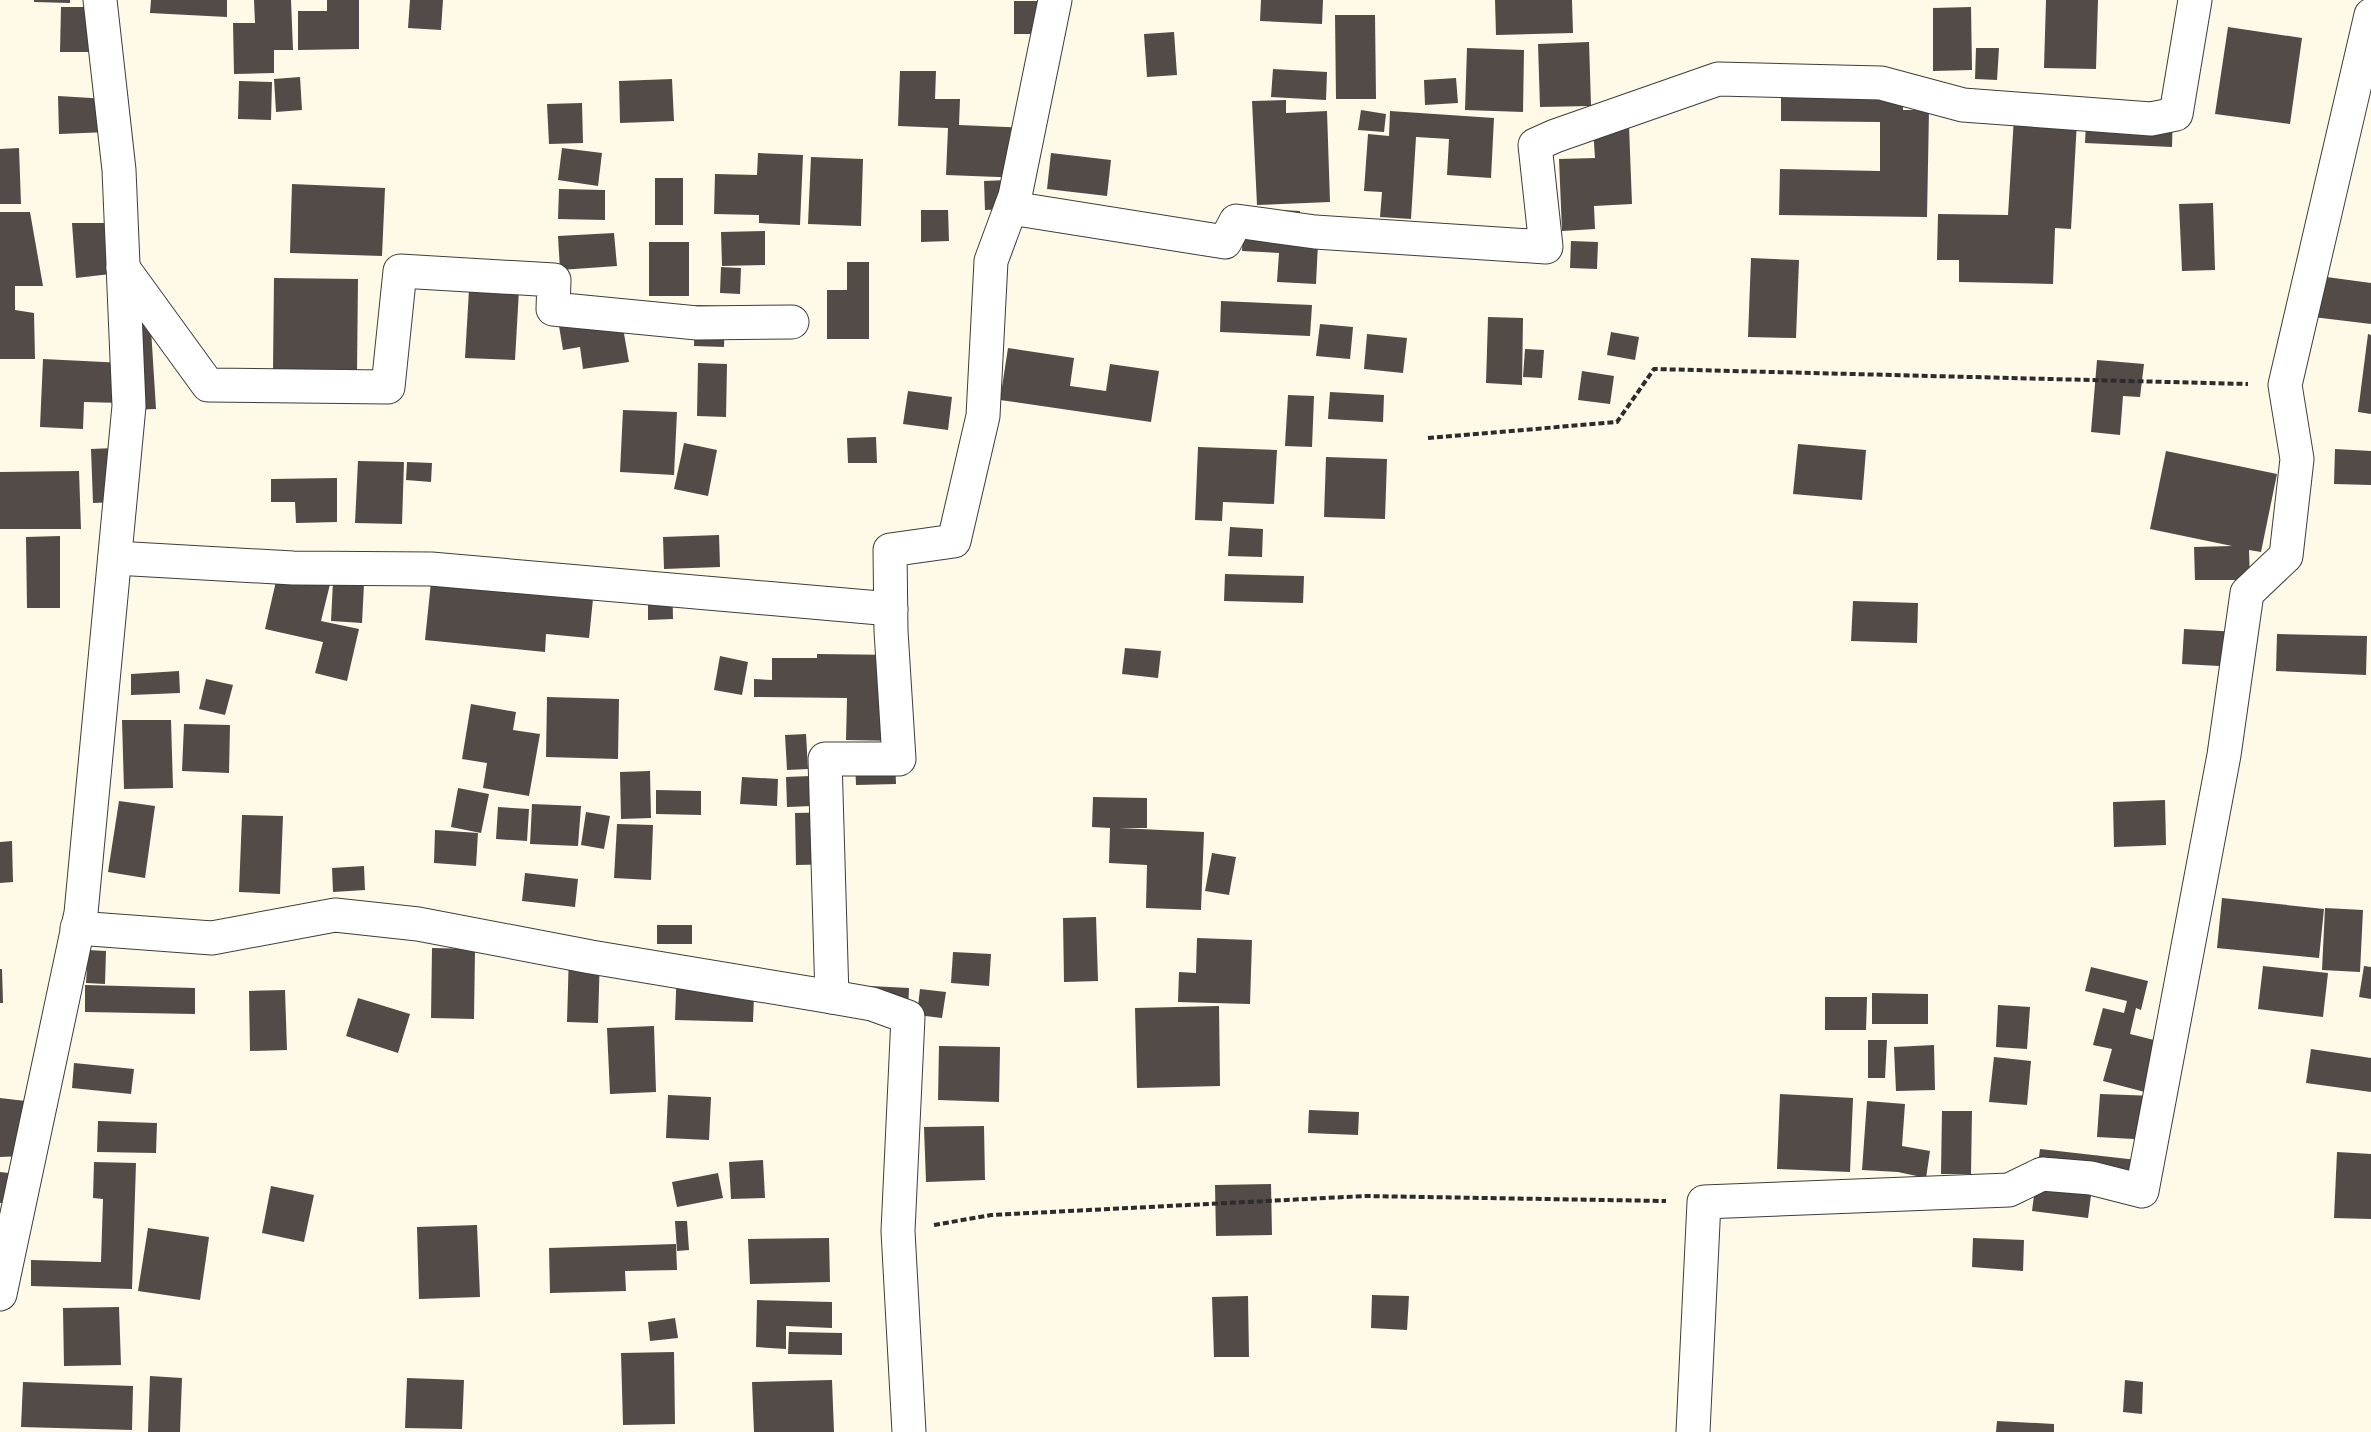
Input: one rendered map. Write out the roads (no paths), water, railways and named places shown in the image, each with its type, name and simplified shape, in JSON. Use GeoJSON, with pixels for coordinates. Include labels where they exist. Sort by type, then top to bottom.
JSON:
{"type":"FeatureCollection","features":[{"type":"Feature","properties":{"kind":"street"},"geometry":{"type":"LineString","coordinates":[[0,1294],[81,913],[129,406],[119,170],[100,0]]}},
{"type":"Feature","properties":{"kind":"street"},"geometry":{"type":"LineString","coordinates":[[832,997],[825,759],[899,759],[890,550],[954,541],[983,416],[991,261],[1018,185],[1055,0]]}},
{"type":"Feature","properties":{"kind":"street"},"geometry":{"type":"LineString","coordinates":[[1011,208],[1225,242],[1236,221],[1315,232],[1546,247],[1535,145],[1555,136],[1718,79],[1881,83],[1963,105],[2151,119],[2176,114],[2195,0]]}},
{"type":"Feature","properties":{"kind":"street"},"geometry":{"type":"LineString","coordinates":[[1693,1432],[1704,1202],[2009,1190],[2042,1174],[2091,1178],[2142,1191],[2224,755],[2247,594],[2286,556],[2297,459],[2285,385],[2371,15]]}},
{"type":"Feature","properties":{"kind":"street"},"geometry":{"type":"LineString","coordinates":[[123,268],[208,385],[387,387],[400,271],[555,280],[553,309],[697,323],[792,322]]}},
{"type":"Feature","properties":{"kind":"street"},"geometry":{"type":"LineString","coordinates":[[115,558],[293,568],[431,569],[891,609]]}},
{"type":"Feature","properties":{"kind":"street"},"geometry":{"type":"LineString","coordinates":[[77,928],[212,938],[335,915],[418,924],[591,957],[832,997],[872,1005],[908,1017],[898,1231],[909,1432]]}}]}
